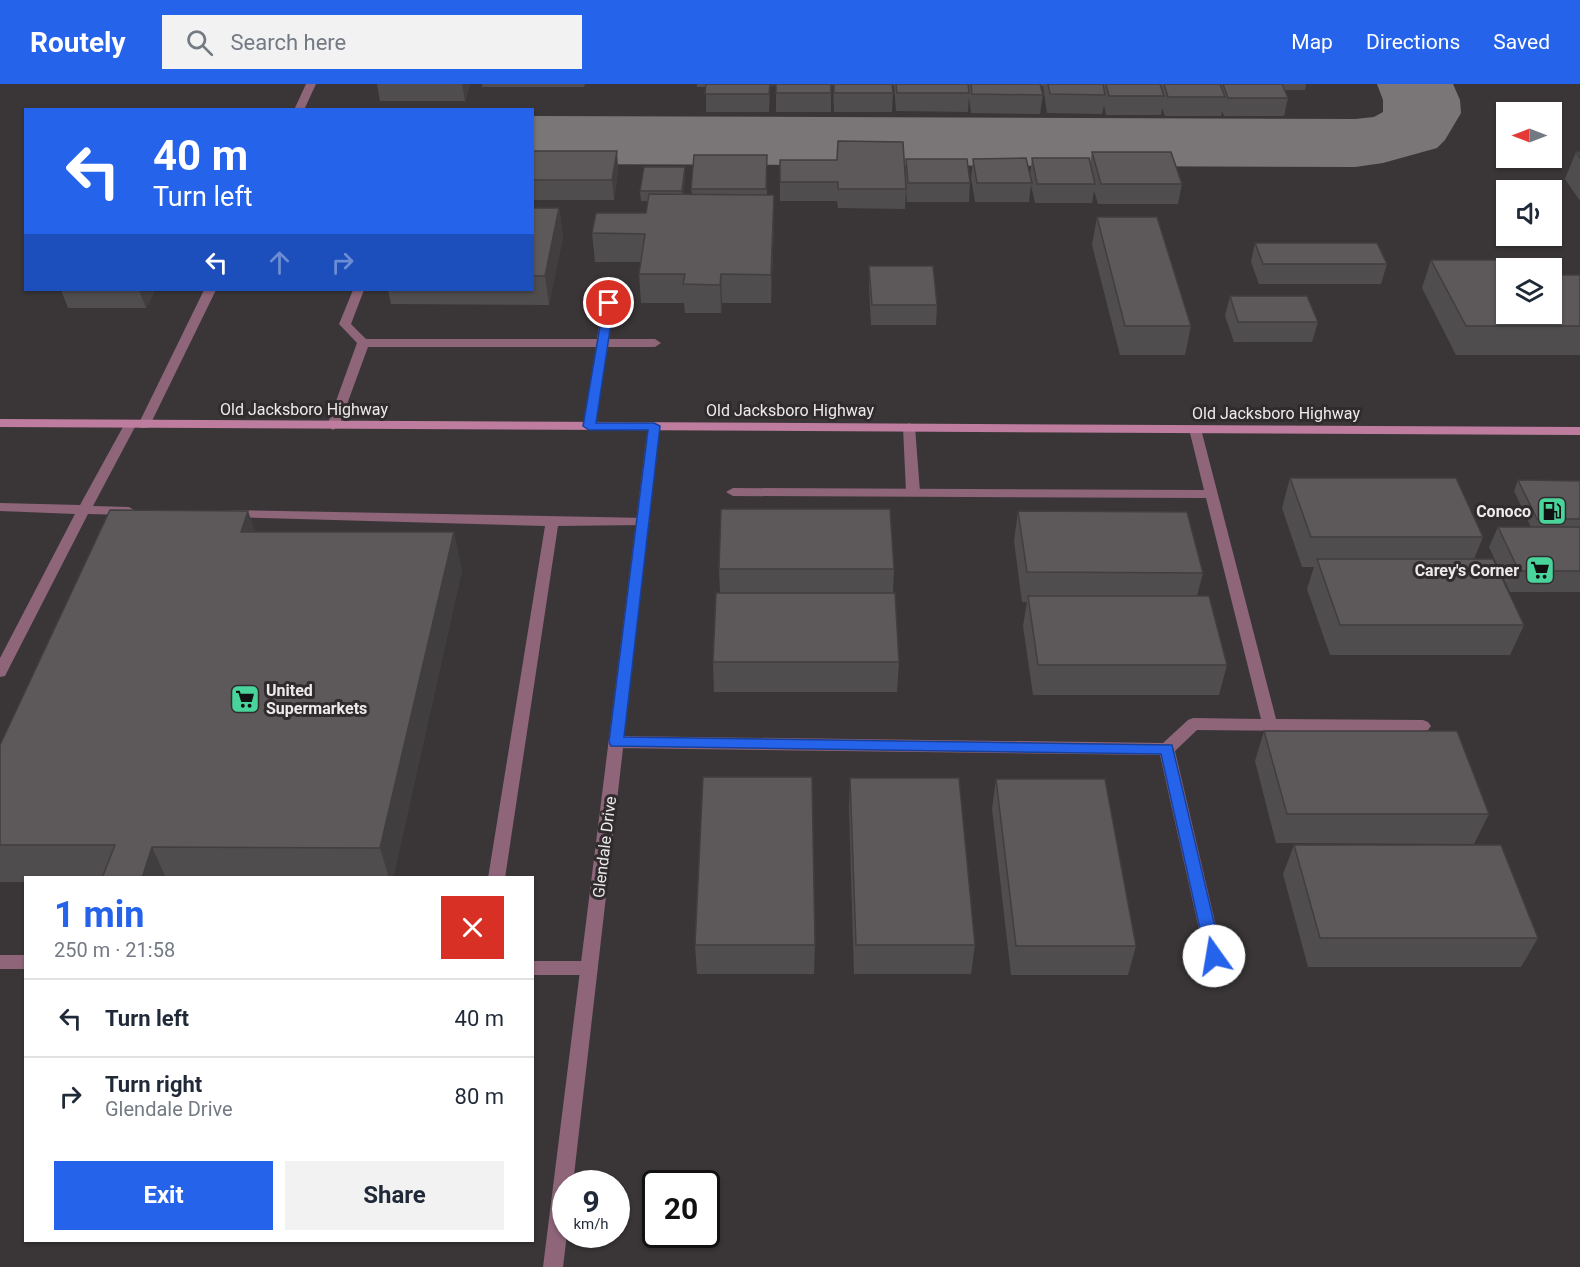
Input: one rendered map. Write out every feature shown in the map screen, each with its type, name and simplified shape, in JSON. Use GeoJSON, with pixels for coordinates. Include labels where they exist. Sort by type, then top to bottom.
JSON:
{"type":"FeatureCollection","features":[{"type":"Feature","properties":{"kind":"main road","name":"Old Jacksboro Highway"},"geometry":{"type":"LineString","coordinates":[[0,423],[1580,431]]}},
{"type":"Feature","properties":{"kind":"street"},"geometry":{"type":"LineString","coordinates":[[299,108],[311,84]]}},
{"type":"Feature","properties":{"kind":"street"},"geometry":{"type":"LineString","coordinates":[[589,426],[612,284]]}},
{"type":"Feature","properties":{"kind":"street"},"geometry":{"type":"LineString","coordinates":[[0,672],[84,510],[137,425],[209,291]]}},
{"type":"Feature","properties":{"kind":"street"},"geometry":{"type":"LineString","coordinates":[[358,291],[345,324],[363,343],[654,343]]}},
{"type":"Feature","properties":{"kind":"street"},"geometry":{"type":"LineString","coordinates":[[333,426],[363,343]]}},
{"type":"Feature","properties":{"kind":"street","name":"Glendale Drive"},"geometry":{"type":"LineString","coordinates":[[553,1267],[654,426]]}},
{"type":"Feature","properties":{"kind":"street"},"geometry":{"type":"LineString","coordinates":[[909,427],[913,492]]}},
{"type":"Feature","properties":{"kind":"street"},"geometry":{"type":"LineString","coordinates":[[1195,429],[1270,725]]}},
{"type":"Feature","properties":{"kind":"street"},"geometry":{"type":"LineString","coordinates":[[733,492],[1211,494]]}},
{"type":"Feature","properties":{"kind":"street"},"geometry":{"type":"LineString","coordinates":[[0,507],[144,512]]}},
{"type":"Feature","properties":{"kind":"street"},"geometry":{"type":"LineString","coordinates":[[216,513],[552,522],[643,521]]}},
{"type":"Feature","properties":{"kind":"street"},"geometry":{"type":"LineString","coordinates":[[496,876],[552,522]]}},
{"type":"Feature","properties":{"kind":"street"},"geometry":{"type":"LineString","coordinates":[[616,742],[1167,749],[1192,724],[1423,726]]}},
{"type":"Feature","properties":{"kind":"street"},"geometry":{"type":"LineString","coordinates":[[1167,749],[1214,956]]}},
{"type":"Feature","properties":{"kind":"street"},"geometry":{"type":"LineString","coordinates":[[534,968],[589,968]]}},
{"type":"Feature","properties":{"kind":"building"},"geometry":{"type":"Polygon","coordinates":[[[706,84],[770,84],[769,94],[705,94],[706,84]]]}},
{"type":"Feature","properties":{"kind":"building"},"geometry":{"type":"Polygon","coordinates":[[[776,84],[831,84],[831,93],[776,93],[776,84]]]}},
{"type":"Feature","properties":{"kind":"building"},"geometry":{"type":"Polygon","coordinates":[[[834,84],[892,84],[893,93],[834,93],[834,84]]]}},
{"type":"Feature","properties":{"kind":"building"},"geometry":{"type":"Polygon","coordinates":[[[896,84],[968,84],[969,93],[897,93],[896,84]]]}},
{"type":"Feature","properties":{"kind":"building"},"geometry":{"type":"Polygon","coordinates":[[[971,84],[1040,84],[1043,95],[972,94],[971,84]]]}},
{"type":"Feature","properties":{"kind":"building"},"geometry":{"type":"Polygon","coordinates":[[[1048,84],[1103,84],[1105,95],[1050,94],[1048,84]]]}},
{"type":"Feature","properties":{"kind":"building"},"geometry":{"type":"Polygon","coordinates":[[[1106,84],[1160,84],[1164,96],[1109,96],[1106,84]]]}},
{"type":"Feature","properties":{"kind":"building"},"geometry":{"type":"Polygon","coordinates":[[[1164,84],[1220,84],[1225,97],[1168,97],[1164,84]]]}},
{"type":"Feature","properties":{"kind":"building"},"geometry":{"type":"Polygon","coordinates":[[[1223,84],[1282,84],[1288,98],[1228,98],[1223,84]]]}},
{"type":"Feature","properties":{"kind":"building"},"geometry":{"type":"Polygon","coordinates":[[[838,141],[903,142],[906,189],[838,189],[838,182],[780,182],[780,160],[837,160],[838,141]]]}},
{"type":"Feature","properties":{"kind":"building"},"geometry":{"type":"Polygon","coordinates":[[[534,151],[617,151],[612,180],[534,180],[534,151]]]}},
{"type":"Feature","properties":{"kind":"building"},"geometry":{"type":"Polygon","coordinates":[[[1092,152],[1171,152],[1182,184],[1101,184],[1092,152]]]}},
{"type":"Feature","properties":{"kind":"building"},"geometry":{"type":"Polygon","coordinates":[[[694,155],[767,155],[766,189],[691,189],[694,155]]]}},
{"type":"Feature","properties":{"kind":"building"},"geometry":{"type":"Polygon","coordinates":[[[1026,158],[1032,183],[977,183],[973,159],[1026,158]]]}},
{"type":"Feature","properties":{"kind":"building"},"geometry":{"type":"Polygon","coordinates":[[[1032,158],[1089,158],[1095,184],[1037,184],[1032,158]]]}},
{"type":"Feature","properties":{"kind":"building"},"geometry":{"type":"Polygon","coordinates":[[[906,159],[967,159],[970,183],[908,183],[906,159]]]}},
{"type":"Feature","properties":{"kind":"building"},"geometry":{"type":"Polygon","coordinates":[[[644,167],[685,167],[682,191],[640,191],[644,167]]]}},
{"type":"Feature","properties":{"kind":"building"},"geometry":{"type":"Polygon","coordinates":[[[649,194],[774,195],[771,275],[721,274],[720,285],[683,284],[685,274],[639,274],[645,234],[592,233],[596,213],[646,213],[649,194]]]}},
{"type":"Feature","properties":{"kind":"building"},"geometry":{"type":"Polygon","coordinates":[[[534,208],[559,208],[545,276],[534,276],[534,208]]]}},
{"type":"Feature","properties":{"kind":"building"},"geometry":{"type":"Polygon","coordinates":[[[1097,217],[1157,217],[1191,326],[1125,326],[1097,217]]]}},
{"type":"Feature","properties":{"kind":"building"},"geometry":{"type":"Polygon","coordinates":[[[1255,243],[1377,243],[1387,264],[1263,264],[1255,243]]]}},
{"type":"Feature","properties":{"kind":"building"},"geometry":{"type":"Polygon","coordinates":[[[1431,260],[1496,260],[1496,324],[1562,324],[1562,275],[1580,275],[1580,326],[1466,326],[1431,260]]]}},
{"type":"Feature","properties":{"kind":"building"},"geometry":{"type":"Polygon","coordinates":[[[869,266],[933,266],[937,305],[872,305],[869,266]]]}},
{"type":"Feature","properties":{"kind":"building"},"geometry":{"type":"Polygon","coordinates":[[[1230,296],[1307,296],[1318,322],[1238,322],[1230,296]]]}},
{"type":"Feature","properties":{"kind":"building"},"geometry":{"type":"Polygon","coordinates":[[[1290,478],[1456,478],[1483,537],[1311,537],[1290,478]]]}},
{"type":"Feature","properties":{"kind":"building","name":"Conoco"},"geometry":{"type":"Polygon","coordinates":[[[1518,480],[1580,481],[1580,519],[1537,519],[1518,480]]]}},
{"type":"Feature","properties":{"kind":"building"},"geometry":{"type":"Polygon","coordinates":[[[721,509],[890,509],[894,569],[719,569],[721,509]]]}},
{"type":"Feature","properties":{"kind":"building","name":"United Supermarkets"},"geometry":{"type":"Polygon","coordinates":[[[110,510],[248,511],[241,532],[454,532],[380,848],[152,847],[143,876],[103,876],[115,845],[0,845],[0,745],[110,510]]]}},
{"type":"Feature","properties":{"kind":"building"},"geometry":{"type":"Polygon","coordinates":[[[1018,511],[1187,512],[1203,573],[1027,572],[1018,511]]]}},
{"type":"Feature","properties":{"kind":"building"},"geometry":{"type":"Polygon","coordinates":[[[1498,527],[1580,527],[1580,571],[1519,571],[1498,527]]]}},
{"type":"Feature","properties":{"kind":"building"},"geometry":{"type":"Polygon","coordinates":[[[1317,559],[1493,559],[1524,625],[1340,625],[1317,559]]]}},
{"type":"Feature","properties":{"kind":"building"},"geometry":{"type":"Polygon","coordinates":[[[716,593],[895,593],[899,662],[713,662],[716,593]]]}},
{"type":"Feature","properties":{"kind":"building"},"geometry":{"type":"Polygon","coordinates":[[[1028,596],[1209,596],[1227,665],[1038,665],[1028,596]]]}},
{"type":"Feature","properties":{"kind":"building"},"geometry":{"type":"Polygon","coordinates":[[[1264,731],[1457,731],[1489,814],[1287,814],[1264,731]]]}},
{"type":"Feature","properties":{"kind":"building"},"geometry":{"type":"Polygon","coordinates":[[[703,777],[812,777],[815,945],[695,945],[703,777]]]}},
{"type":"Feature","properties":{"kind":"building"},"geometry":{"type":"Polygon","coordinates":[[[850,778],[959,778],[975,945],[856,945],[850,778]]]}},
{"type":"Feature","properties":{"kind":"building"},"geometry":{"type":"Polygon","coordinates":[[[996,779],[1105,779],[1136,946],[1016,946],[996,779]]]}},
{"type":"Feature","properties":{"kind":"building"},"geometry":{"type":"Polygon","coordinates":[[[1294,845],[1501,845],[1538,938],[1320,938],[1294,845]]]}},
{"type":"Feature","properties":{"kind":"taxiway"},"geometry":{"type":"LineString","coordinates":[[534,140],[1355,143],[1397,136],[1409,131],[1418,123],[1422,113],[1422,100],[1415,84]]}},
{"type":"Feature","properties":{"kind":"place","name":"Conoco"},"geometry":{"type":"Point","coordinates":[1552,511]}},
{"type":"Feature","properties":{"kind":"place","name":"Carey's Corner"},"geometry":{"type":"Point","coordinates":[1540,570]}},
{"type":"Feature","properties":{"kind":"place","name":"United Supermarkets"},"geometry":{"type":"Point","coordinates":[245,699]}},
{"type":"Feature","properties":{"kind":"route"},"geometry":{"type":"LineString","coordinates":[[609,303],[589,426],[654,426],[616,742],[1167,749],[1214,956]]}}]}
